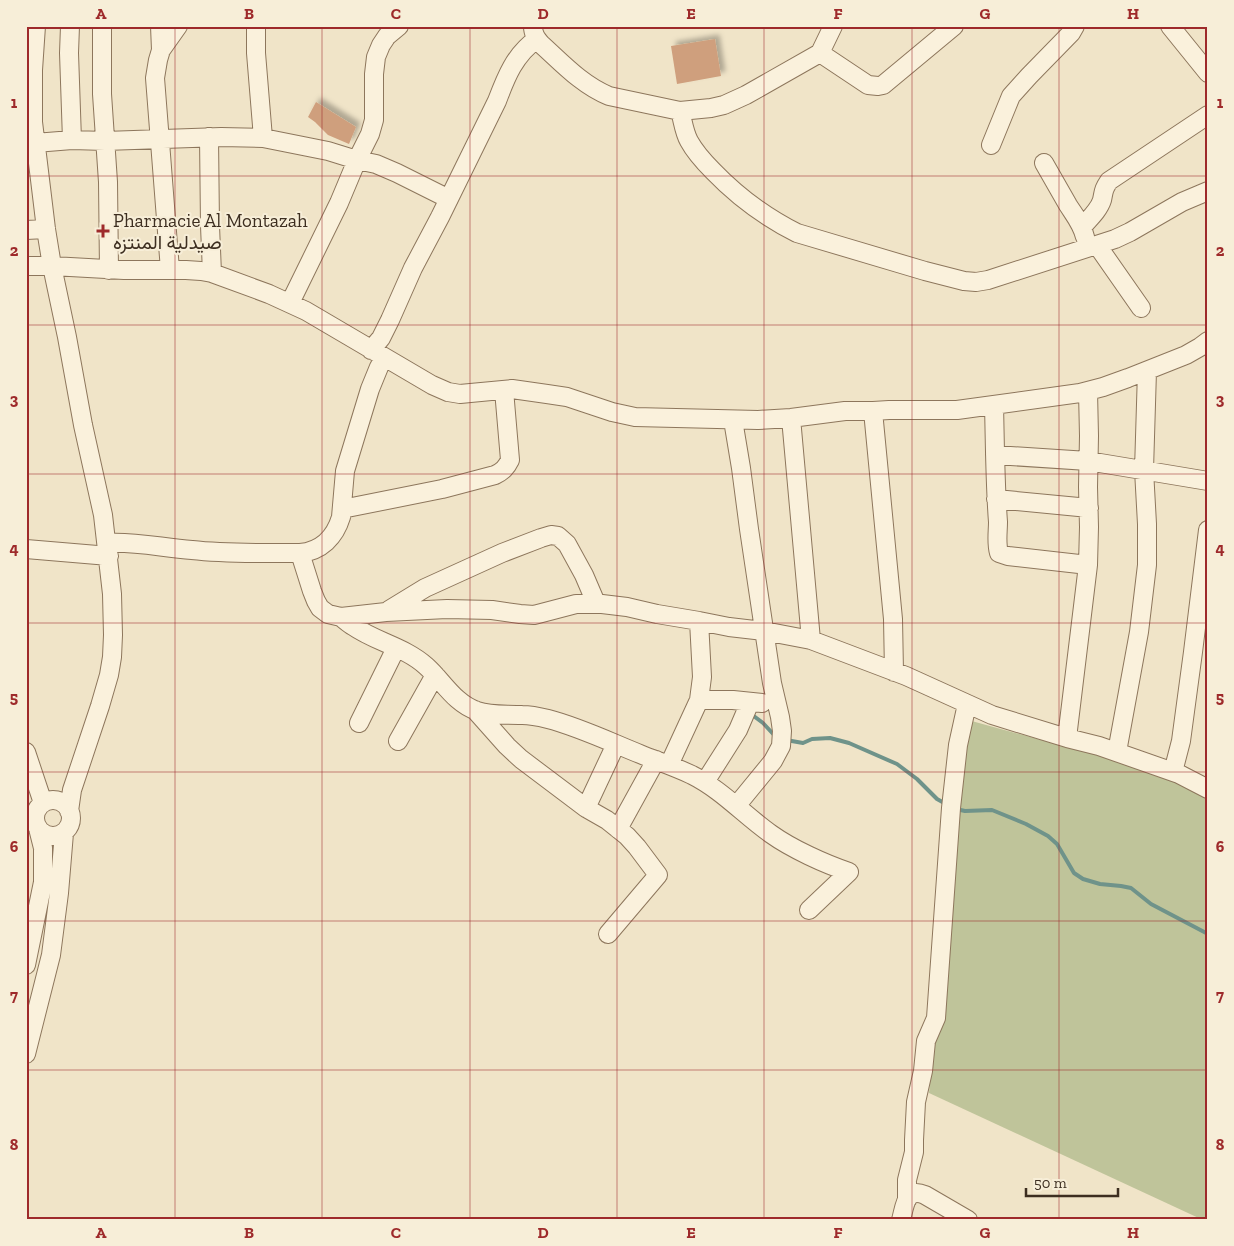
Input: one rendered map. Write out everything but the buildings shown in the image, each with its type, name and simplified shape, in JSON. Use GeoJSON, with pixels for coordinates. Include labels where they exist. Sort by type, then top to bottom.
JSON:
{"type":"FeatureCollection","features":[{"type":"Feature","properties":{"kind":"street"},"geometry":{"type":"LineString","coordinates":[[36,26],[30,58],[30,122],[35,143],[33,177],[46,229],[83,425],[103,514],[112,594],[113,635],[109,675],[77,772],[69,811]]}},
{"type":"Feature","properties":{"kind":"street"},"geometry":{"type":"LineString","coordinates":[[70,26],[72,140]]}},
{"type":"Feature","properties":{"kind":"street"},"geometry":{"type":"LineString","coordinates":[[102,26],[102,86],[108,182],[109,270]]}},
{"type":"Feature","properties":{"kind":"street"},"geometry":{"type":"LineString","coordinates":[[160,26],[161,50]]}},
{"type":"Feature","properties":{"kind":"street"},"geometry":{"type":"LineString","coordinates":[[170,270],[155,78],[161,50],[178,26]]}},
{"type":"Feature","properties":{"kind":"street"},"geometry":{"type":"LineString","coordinates":[[256,26],[256,53],[263,138]]}},
{"type":"Feature","properties":{"kind":"street"},"geometry":{"type":"LineString","coordinates":[[290,303],[339,203],[370,134],[374,120],[376,57],[381,44],[399,26]]}},
{"type":"Feature","properties":{"kind":"street"},"geometry":{"type":"LineString","coordinates":[[820,53],[868,85],[878,86],[895,75],[954,26]]}},
{"type":"Feature","properties":{"kind":"street"},"geometry":{"type":"LineString","coordinates":[[991,145],[1011,96],[1076,26]]}},
{"type":"Feature","properties":{"kind":"street"},"geometry":{"type":"LineString","coordinates":[[1170,26],[1208,73]]}},
{"type":"Feature","properties":{"kind":"street"},"geometry":{"type":"LineString","coordinates":[[26,549],[108,550],[128,542],[219,552],[300,553],[310,552],[321,547],[336,531],[340,523],[345,471],[370,389],[379,367],[378,354],[381,338],[413,268],[449,200],[497,101],[508,74],[517,57],[535,33],[586,84],[599,92],[609,96],[680,111],[711,108],[746,96],[820,53],[829,29]]}},
{"type":"Feature","properties":{"kind":"street"},"geometry":{"type":"LineString","coordinates":[[680,111],[688,139],[702,159],[728,187],[761,213],[797,233],[964,281],[988,280],[1116,239],[1182,202],[1208,191]]}},
{"type":"Feature","properties":{"kind":"street"},"geometry":{"type":"LineString","coordinates":[[1082,227],[1099,206],[1104,189],[1109,181],[1208,115]]}},
{"type":"Feature","properties":{"kind":"street"},"geometry":{"type":"LineString","coordinates":[[209,137],[209,216],[212,273]]}},
{"type":"Feature","properties":{"kind":"street"},"geometry":{"type":"LineString","coordinates":[[35,143],[72,140],[105,141],[159,138],[263,138],[328,151],[376,164],[449,200]]}},
{"type":"Feature","properties":{"kind":"street"},"geometry":{"type":"LineString","coordinates":[[1044,163],[1092,246],[1141,308]]}},
{"type":"Feature","properties":{"kind":"street"},"geometry":{"type":"LineString","coordinates":[[26,230],[46,229]]}},
{"type":"Feature","properties":{"kind":"street"},"geometry":{"type":"LineString","coordinates":[[26,266],[109,270],[186,270],[212,273],[269,294],[306,311],[432,385],[448,392],[460,394],[512,389],[567,397],[612,412],[635,416],[758,420],[844,411],[957,410],[1088,391],[1103,387],[1186,355],[1208,341]]}},
{"type":"Feature","properties":{"kind":"street"},"geometry":{"type":"LineString","coordinates":[[1117,752],[1139,632],[1147,564],[1144,470],[1147,371]]}},
{"type":"Feature","properties":{"kind":"street"},"geometry":{"type":"LineString","coordinates":[[342,509],[442,489],[496,475],[503,471],[510,460],[504,390]]}},
{"type":"Feature","properties":{"kind":"street"},"geometry":{"type":"LineString","coordinates":[[1067,738],[1088,565],[1088,391]]}},
{"type":"Feature","properties":{"kind":"street"},"geometry":{"type":"LineString","coordinates":[[994,405],[999,553],[1088,565]]}},
{"type":"Feature","properties":{"kind":"street"},"geometry":{"type":"LineString","coordinates":[[873,411],[893,619],[894,672]]}},
{"type":"Feature","properties":{"kind":"street"},"geometry":{"type":"LineString","coordinates":[[791,418],[812,640]]}},
{"type":"Feature","properties":{"kind":"street"},"geometry":{"type":"LineString","coordinates":[[733,420],[764,631],[782,731],[781,746],[773,761],[736,805]]}},
{"type":"Feature","properties":{"kind":"street"},"geometry":{"type":"LineString","coordinates":[[995,455],[1088,460],[1208,481]]}},
{"type":"Feature","properties":{"kind":"street"},"geometry":{"type":"LineString","coordinates":[[996,499],[1089,508]]}},
{"type":"Feature","properties":{"kind":"street"},"geometry":{"type":"LineString","coordinates":[[1173,772],[1181,741],[1208,530]]}},
{"type":"Feature","properties":{"kind":"street"},"geometry":{"type":"LineString","coordinates":[[386,612],[426,588],[502,554],[551,535],[558,536],[567,544],[584,574],[596,603]]}},
{"type":"Feature","properties":{"kind":"street"},"geometry":{"type":"LineString","coordinates":[[300,553],[312,591],[320,608],[328,614],[341,617],[386,612],[447,609],[492,610],[534,615],[576,604],[596,603],[812,640],[906,676],[992,715],[1099,746],[1207,784]]}},
{"type":"Feature","properties":{"kind":"street"},"geometry":{"type":"LineString","coordinates":[[341,617],[353,626],[420,661],[467,706],[486,714],[523,715],[547,719],[578,729],[692,775],[705,782],[784,842],[849,872],[809,910]]}},
{"type":"Feature","properties":{"kind":"street"},"geometry":{"type":"LineString","coordinates":[[618,829],[662,763],[699,700],[702,677],[699,621]]}},
{"type":"Feature","properties":{"kind":"street"},"geometry":{"type":"LineString","coordinates":[[359,722],[396,648]]}},
{"type":"Feature","properties":{"kind":"street"},"geometry":{"type":"LineString","coordinates":[[398,741],[435,675]]}},
{"type":"Feature","properties":{"kind":"street"},"geometry":{"type":"LineString","coordinates":[[699,700],[777,704]]}},
{"type":"Feature","properties":{"kind":"street"},"geometry":{"type":"LineString","coordinates":[[705,782],[738,730],[750,702]]}},
{"type":"Feature","properties":{"kind":"street"},"geometry":{"type":"LineString","coordinates":[[901,1220],[907,1200],[907,1180],[914,1152],[916,1102],[923,1071],[926,1041],[936,1018],[951,808],[958,745],[967,704]]}},
{"type":"Feature","properties":{"kind":"street"},"geometry":{"type":"LineString","coordinates":[[475,710],[521,759],[586,808],[618,829],[637,847],[658,875],[608,934]]}},
{"type":"Feature","properties":{"kind":"street"},"geometry":{"type":"LineString","coordinates":[[586,808],[616,744]]}},
{"type":"Feature","properties":{"kind":"street"},"geometry":{"type":"LineString","coordinates":[[26,752],[46,836],[58,836],[68,829],[71,817],[66,806],[61,802],[55,800],[41,812]]}},
{"type":"Feature","properties":{"kind":"street"},"geometry":{"type":"LineString","coordinates":[[41,812],[77,772]]}},
{"type":"Feature","properties":{"kind":"street"},"geometry":{"type":"LineString","coordinates":[[26,785],[41,812],[43,848],[43,882],[26,965]]}},
{"type":"Feature","properties":{"kind":"street"},"geometry":{"type":"LineString","coordinates":[[26,1054],[51,955],[64,833]]}},
{"type":"Feature","properties":{"kind":"street"},"geometry":{"type":"LineString","coordinates":[[907,1200],[913,1193],[917,1192],[968,1220]]}},
{"type":"Feature","properties":{"kind":"green space"},"geometry":{"type":"Polygon","coordinates":[[[968,720],[1162,773],[1208,796],[1208,1220],[1203,1220],[929,1093],[968,720]]]}},
{"type":"Feature","properties":{"kind":"waterway"},"geometry":{"type":"LineString","coordinates":[[751,714],[775,736]]}},
{"type":"Feature","properties":{"kind":"waterway"},"geometry":{"type":"LineString","coordinates":[[786,740],[803,743],[812,739],[830,738],[849,743],[897,764],[917,779],[937,799],[946,804]]}},
{"type":"Feature","properties":{"kind":"waterway"},"geometry":{"type":"LineString","coordinates":[[956,809],[965,811],[992,810],[1026,824],[1048,836],[1057,844],[1074,873],[1083,879],[1100,884],[1131,888],[1151,904],[1208,934]]}},
{"type":"Feature","properties":{"kind":"place","name":"Pharmacie Al Montazah صيدلية المنتزه"},"geometry":{"type":"Point","coordinates":[103,231]}}]}
